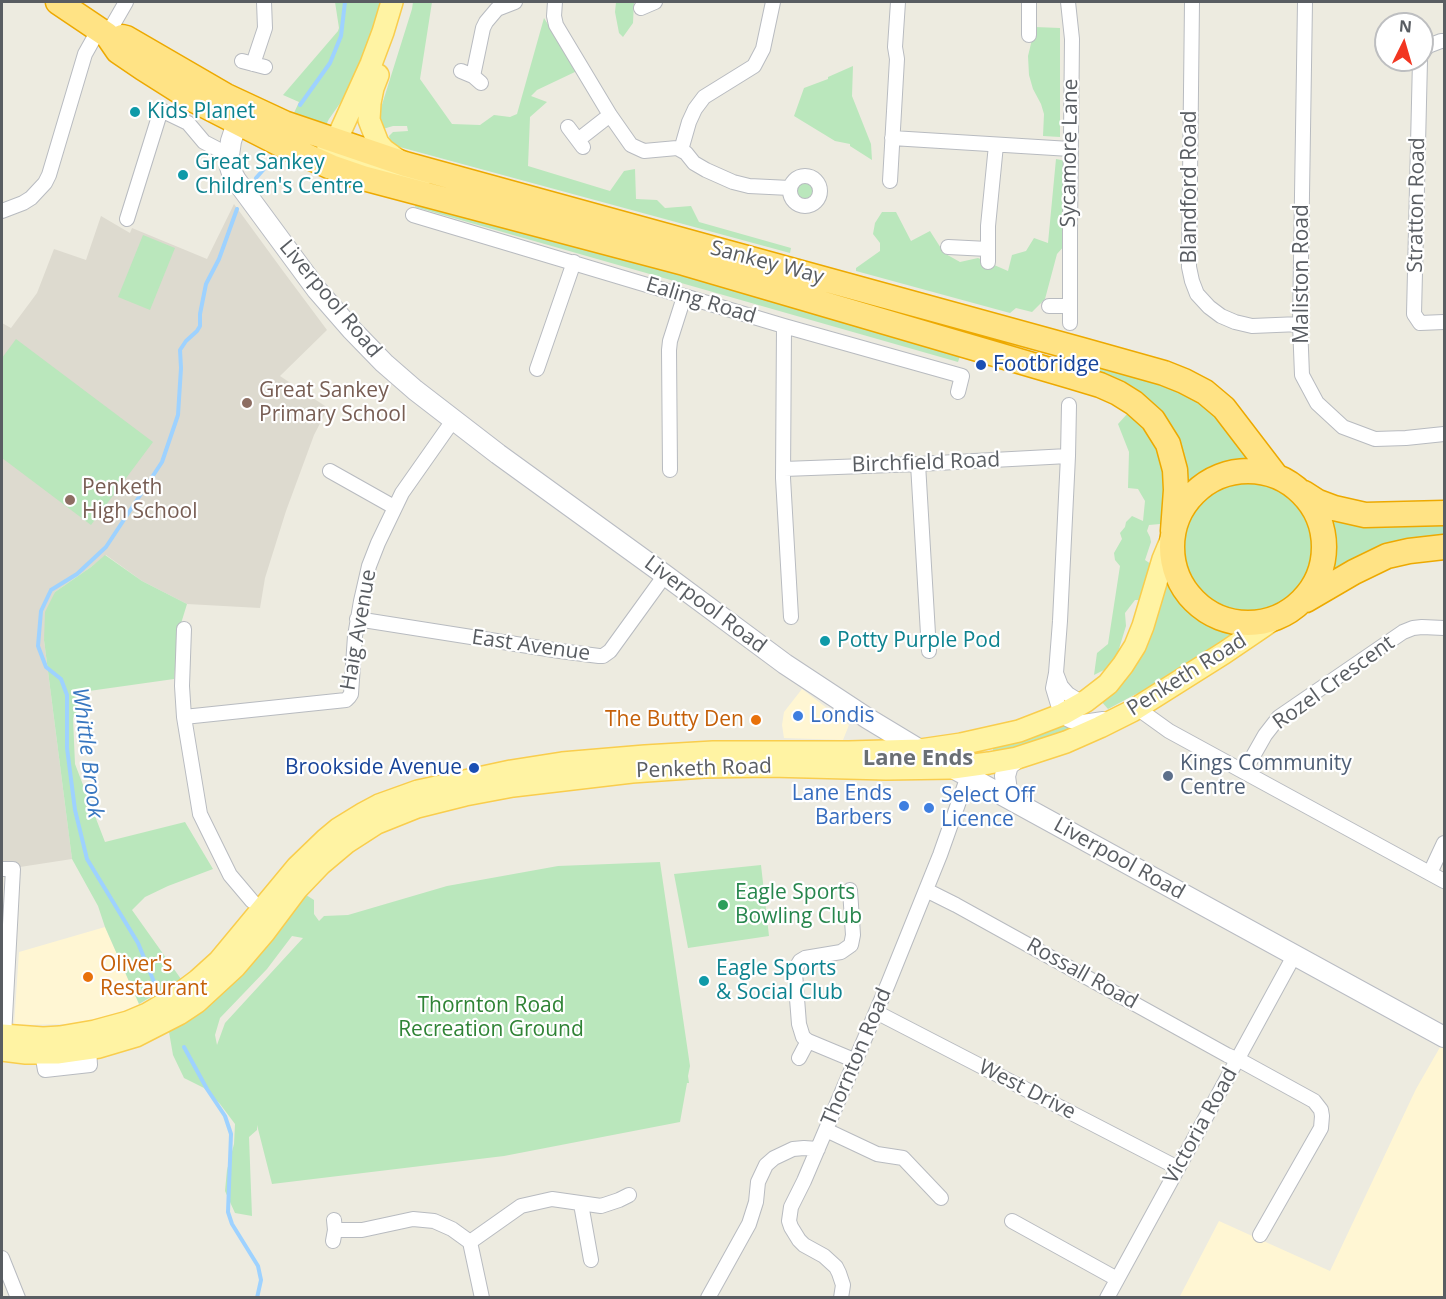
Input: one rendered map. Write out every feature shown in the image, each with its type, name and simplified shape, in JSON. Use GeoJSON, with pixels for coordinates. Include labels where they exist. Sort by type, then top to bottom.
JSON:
{"type":"FeatureCollection","features":[{"type":"Feature","properties":{"kind":"highway"},"geometry":{"type":"LineString","coordinates":[[58,2],[103,32],[118,51],[143,68],[192,99],[237,123]]}},
{"type":"Feature","properties":{"kind":"highway","name":"Sankey Way"},"geometry":{"type":"LineString","coordinates":[[103,32],[126,38],[226,96],[298,129],[405,164],[1164,373],[1205,392],[1224,408],[1276,476]]}},
{"type":"Feature","properties":{"kind":"highway","name":"Sankey Way"},"geometry":{"type":"LineString","coordinates":[[237,123],[332,167],[363,178],[684,263],[1100,385],[1118,393],[1153,420],[1168,444],[1175,470],[1173,533]]}},
{"type":"Feature","properties":{"kind":"highway"},"geometry":{"type":"LineString","coordinates":[[1070,347],[1070,376]]}},
{"type":"Feature","properties":{"kind":"highway"},"geometry":{"type":"LineString","coordinates":[[1444,513],[1365,515],[1318,502],[1276,476],[1252,471],[1229,473],[1208,482],[1191,497],[1178,516],[1173,533],[1173,558],[1179,579],[1191,598],[1209,612],[1230,621],[1253,623],[1277,618],[1354,572],[1387,556],[1444,547]]}},
{"type":"Feature","properties":{"kind":"highway"},"geometry":{"type":"LineString","coordinates":[[1299,490],[1314,507],[1322,529],[1324,552],[1319,575],[1311,590],[1299,604]]}},
{"type":"Feature","properties":{"kind":"main road"},"geometry":{"type":"LineString","coordinates":[[301,153],[321,154],[333,147],[371,64],[390,8]]}},
{"type":"Feature","properties":{"kind":"main road"},"geometry":{"type":"LineString","coordinates":[[390,8],[392,40],[373,88],[369,120],[378,143],[392,157],[405,164]]}},
{"type":"Feature","properties":{"kind":"main road"},"geometry":{"type":"LineString","coordinates":[[336,141],[337,150],[347,160],[479,200],[526,221]]}},
{"type":"Feature","properties":{"kind":"main road","name":"Penketh Road"},"geometry":{"type":"LineString","coordinates":[[94,1042],[136,1036],[177,1006],[197,1002],[235,967],[297,889],[321,864],[340,847],[401,805],[465,795],[563,771],[632,771],[704,767],[840,752],[920,750],[961,744],[1019,731],[1063,714],[1086,701],[1108,684],[1135,646],[1173,533]]}},
{"type":"Feature","properties":{"kind":"main road","name":"Penketh Road"},"geometry":{"type":"LineString","coordinates":[[778,759],[886,769],[960,772],[1017,758],[1065,742],[1134,709],[1277,618]]}},
{"type":"Feature","properties":{"kind":"main road"},"geometry":{"type":"LineString","coordinates":[[2,1041],[60,1037],[94,1042]]}},
{"type":"Feature","properties":{"kind":"main road"},"geometry":{"type":"LineString","coordinates":[[2,1041],[42,1053],[94,1042]]}},
{"type":"Feature","properties":{"kind":"street"},"geometry":{"type":"LineString","coordinates":[[2,211],[31,198],[45,183],[85,54],[92,41],[103,32],[126,2]]}},
{"type":"Feature","properties":{"kind":"street"},"geometry":{"type":"LineString","coordinates":[[253,64],[265,28],[264,2]]}},
{"type":"Feature","properties":{"kind":"street"},"geometry":{"type":"LineString","coordinates":[[471,76],[486,22],[497,9],[515,2]]}},
{"type":"Feature","properties":{"kind":"street"},"geometry":{"type":"LineString","coordinates":[[551,2],[556,25],[610,115],[631,145],[638,149],[651,151],[671,147],[681,150],[694,163],[733,182],[749,186],[790,188]]}},
{"type":"Feature","properties":{"kind":"street"},"geometry":{"type":"LineString","coordinates":[[641,8],[655,2]]}},
{"type":"Feature","properties":{"kind":"street"},"geometry":{"type":"LineString","coordinates":[[681,150],[695,108],[704,97],[754,66],[763,49],[773,2]]}},
{"type":"Feature","properties":{"kind":"street"},"geometry":{"type":"LineString","coordinates":[[890,181],[898,2]]}},
{"type":"Feature","properties":{"kind":"street"},"geometry":{"type":"LineString","coordinates":[[1029,2],[1029,35]]}},
{"type":"Feature","properties":{"kind":"street","name":"Sycamore Lane"},"geometry":{"type":"LineString","coordinates":[[1068,2],[1072,39],[1070,323]]}},
{"type":"Feature","properties":{"kind":"street","name":"Blandford Road"},"geometry":{"type":"LineString","coordinates":[[1192,2],[1189,267],[1191,281],[1197,294],[1209,307],[1234,322],[1252,326],[1300,324]]}},
{"type":"Feature","properties":{"kind":"street","name":"Maliston Road"},"geometry":{"type":"LineString","coordinates":[[1305,2],[1300,324],[1302,375],[1317,403],[1343,427],[1375,439],[1444,434]]}},
{"type":"Feature","properties":{"kind":"street","name":"Stratton Road"},"geometry":{"type":"LineString","coordinates":[[1420,72],[1414,314],[1420,323],[1444,322]]}},
{"type":"Feature","properties":{"kind":"street"},"geometry":{"type":"LineString","coordinates":[[126,219],[161,110],[188,123],[204,142],[229,155],[237,123]]}},
{"type":"Feature","properties":{"kind":"street"},"geometry":{"type":"LineString","coordinates":[[568,128],[580,144],[610,115]]}},
{"type":"Feature","properties":{"kind":"street"},"geometry":{"type":"LineString","coordinates":[[892,138],[1070,149]]}},
{"type":"Feature","properties":{"kind":"street"},"geometry":{"type":"LineString","coordinates":[[948,247],[988,256],[987,226],[996,145]]}},
{"type":"Feature","properties":{"kind":"street","name":"Liverpool Road"},"geometry":{"type":"LineString","coordinates":[[229,155],[229,164],[236,180],[317,290],[384,363],[498,454],[785,664],[920,750],[1444,1037]]}},
{"type":"Feature","properties":{"kind":"street","name":"Ealing Road"},"geometry":{"type":"LineString","coordinates":[[420,220],[574,262],[684,297],[962,376],[958,392]]}},
{"type":"Feature","properties":{"kind":"street"},"geometry":{"type":"LineString","coordinates":[[542,365],[574,262]]}},
{"type":"Feature","properties":{"kind":"street"},"geometry":{"type":"LineString","coordinates":[[669,470],[669,350],[684,297]]}},
{"type":"Feature","properties":{"kind":"street"},"geometry":{"type":"LineString","coordinates":[[1049,306],[1069,306]]}},
{"type":"Feature","properties":{"kind":"street"},"geometry":{"type":"LineString","coordinates":[[784,326],[783,478],[793,609]]}},
{"type":"Feature","properties":{"kind":"street"},"geometry":{"type":"LineString","coordinates":[[1069,405],[1056,673],[1053,682],[1054,693],[1063,714],[1071,721],[1083,722],[1134,709],[1163,728],[1444,881]]}},
{"type":"Feature","properties":{"kind":"street","name":"Haig Avenue"},"geometry":{"type":"LineString","coordinates":[[183,717],[349,698],[357,619],[369,566],[402,493],[454,419]]}},
{"type":"Feature","properties":{"kind":"street","name":"Birchfield Road"},"geometry":{"type":"LineString","coordinates":[[784,469],[1068,456]]}},
{"type":"Feature","properties":{"kind":"street"},"geometry":{"type":"LineString","coordinates":[[918,464],[930,651]]}},
{"type":"Feature","properties":{"kind":"street"},"geometry":{"type":"LineString","coordinates":[[330,471],[394,507]]}},
{"type":"Feature","properties":{"kind":"street","name":"East Avenue"},"geometry":{"type":"LineString","coordinates":[[357,619],[603,656],[610,651],[665,575]]}},
{"type":"Feature","properties":{"kind":"street","name":"Rozel Crescent"},"geometry":{"type":"LineString","coordinates":[[1244,772],[1265,735],[1279,717],[1403,632],[1413,628],[1444,627]]}},
{"type":"Feature","properties":{"kind":"street"},"geometry":{"type":"LineString","coordinates":[[184,630],[183,717],[200,814],[230,875],[252,901]]}},
{"type":"Feature","properties":{"kind":"street"},"geometry":{"type":"LineString","coordinates":[[1056,673],[1061,686],[1068,694],[1086,701]]}},
{"type":"Feature","properties":{"kind":"street"},"geometry":{"type":"LineString","coordinates":[[1012,800],[1007,791],[1005,776],[1008,765],[1017,758]]}},
{"type":"Feature","properties":{"kind":"street","name":"Thornton Road"},"geometry":{"type":"LineString","coordinates":[[708,1298],[749,1224],[756,1202],[758,1182],[766,1165],[774,1158],[793,1149],[818,1149],[940,855],[960,772]]}},
{"type":"Feature","properties":{"kind":"street"},"geometry":{"type":"LineString","coordinates":[[1430,873],[1444,843]]}},
{"type":"Feature","properties":{"kind":"street"},"geometry":{"type":"LineString","coordinates":[[2,869],[13,869],[2,1041]]}},
{"type":"Feature","properties":{"kind":"street"},"geometry":{"type":"LineString","coordinates":[[850,889],[854,935],[850,945],[840,952],[805,958],[800,961],[795,973],[799,1024],[803,1036],[808,1041],[855,1061]]}},
{"type":"Feature","properties":{"kind":"street","name":"Rossall Road"},"geometry":{"type":"LineString","coordinates":[[926,890],[1314,1101],[1321,1110],[1321,1128],[1260,1235]]}},
{"type":"Feature","properties":{"kind":"street","name":"Victoria Road"},"geometry":{"type":"LineString","coordinates":[[1107,1298],[1295,954]]}},
{"type":"Feature","properties":{"kind":"street","name":"West Drive"},"geometry":{"type":"LineString","coordinates":[[876,1012],[1178,1168]]}},
{"type":"Feature","properties":{"kind":"street"},"geometry":{"type":"LineString","coordinates":[[799,1058],[808,1041]]}},
{"type":"Feature","properties":{"kind":"street"},"geometry":{"type":"LineString","coordinates":[[826,1130],[878,1154],[903,1158],[941,1198]]}},
{"type":"Feature","properties":{"kind":"street"},"geometry":{"type":"LineString","coordinates":[[818,1149],[790,1207],[789,1221],[794,1234],[804,1245],[824,1256],[836,1267],[842,1279],[841,1298]]}},
{"type":"Feature","properties":{"kind":"street"},"geometry":{"type":"LineString","coordinates":[[470,1242],[520,1206],[552,1199],[601,1206],[632,1194]]}},
{"type":"Feature","properties":{"kind":"street"},"geometry":{"type":"LineString","coordinates":[[581,1204],[591,1260]]}},
{"type":"Feature","properties":{"kind":"street"},"geometry":{"type":"LineString","coordinates":[[334,1230],[362,1230],[413,1219],[434,1221],[452,1229],[470,1242],[483,1298]]}},
{"type":"Feature","properties":{"kind":"street"},"geometry":{"type":"LineString","coordinates":[[1012,1221],[1117,1279]]}},
{"type":"Feature","properties":{"kind":"street"},"geometry":{"type":"LineString","coordinates":[[2,1258],[18,1298]]}},
{"type":"Feature","properties":{"kind":"shaded area"},"geometry":{"type":"Polygon","coordinates":[[[234,204],[327,330],[280,376],[328,408],[314,435],[286,511],[265,578],[260,608],[187,604],[142,581],[106,555],[55,592],[44,640],[72,859],[20,867],[2,866],[2,323],[11,328],[37,293],[54,249],[86,260],[101,216],[130,233],[132,228],[207,259],[234,204]]]}},
{"type":"Feature","properties":{"kind":"shaded area"},"geometry":{"type":"Polygon","coordinates":[[[802,689],[849,725],[843,740],[784,738],[782,725],[784,712],[802,689]]]}},
{"type":"Feature","properties":{"kind":"shaded area"},"geometry":{"type":"Polygon","coordinates":[[[105,927],[139,1004],[125,1011],[74,1024],[14,1025],[19,952],[105,927]]]}},
{"type":"Feature","properties":{"kind":"shaded area"},"geometry":{"type":"Polygon","coordinates":[[[1443,1042],[1444,1297],[1179,1298],[1219,1221],[1330,1271],[1416,1089],[1443,1042]]]}},
{"type":"Feature","properties":{"kind":"green space"},"geometry":{"type":"Polygon","coordinates":[[[335,2],[383,2],[372,58],[325,127],[294,113],[299,102],[283,95],[338,31],[335,2]]]}},
{"type":"Feature","properties":{"kind":"green space"},"geometry":{"type":"Polygon","coordinates":[[[413,2],[432,2],[420,79],[452,124],[480,125],[494,115],[510,117],[517,114],[544,18],[577,71],[537,90],[531,96],[547,102],[530,117],[528,166],[610,191],[624,171],[635,169],[636,199],[657,200],[665,208],[691,206],[699,222],[791,248],[790,253],[396,146],[389,136],[393,132],[408,131],[407,126],[383,129],[379,120],[380,111],[413,2]]]}},
{"type":"Feature","properties":{"kind":"green space"},"geometry":{"type":"Polygon","coordinates":[[[616,2],[634,2],[633,23],[623,37],[619,33],[615,12],[616,2]]]}},
{"type":"Feature","properties":{"kind":"green space"},"geometry":{"type":"Polygon","coordinates":[[[1035,27],[1060,28],[1060,137],[1043,136],[1044,114],[1029,75],[1028,56],[1035,27]]]}},
{"type":"Feature","properties":{"kind":"green space"},"geometry":{"type":"Polygon","coordinates":[[[853,66],[852,96],[871,144],[872,160],[850,144],[835,141],[794,116],[804,88],[853,66]]]}},
{"type":"Feature","properties":{"kind":"green space"},"geometry":{"type":"Polygon","coordinates":[[[1056,159],[1066,161],[1065,245],[1057,254],[1045,299],[1032,312],[1016,308],[1010,313],[856,271],[856,268],[880,251],[880,243],[873,234],[875,223],[882,212],[896,212],[911,241],[930,231],[944,253],[960,262],[978,258],[1008,271],[1012,255],[1026,251],[1034,238],[1048,243],[1056,159]]]}},
{"type":"Feature","properties":{"kind":"green space"},"geometry":{"type":"Polygon","coordinates":[[[805,180],[812,183],[815,190],[812,197],[805,200],[798,197],[795,190],[798,183],[805,180]]]}},
{"type":"Feature","properties":{"kind":"green space"},"geometry":{"type":"Polygon","coordinates":[[[418,196],[961,353],[958,362],[415,207],[418,196]]]}},
{"type":"Feature","properties":{"kind":"green space"},"geometry":{"type":"Polygon","coordinates":[[[143,235],[175,248],[150,310],[118,297],[143,235]]]}},
{"type":"Feature","properties":{"kind":"green space"},"geometry":{"type":"Polygon","coordinates":[[[16,339],[153,442],[91,525],[2,458],[2,358],[16,339]]]}},
{"type":"Feature","properties":{"kind":"green space"},"geometry":{"type":"Polygon","coordinates":[[[1091,360],[1203,399],[1253,464],[1217,468],[1187,486],[1180,463],[1088,367],[1091,360]]]}},
{"type":"Feature","properties":{"kind":"green space"},"geometry":{"type":"Polygon","coordinates":[[[1128,413],[1138,420],[1165,456],[1165,521],[1149,525],[1147,531],[1151,542],[1145,560],[1154,566],[1144,600],[1135,600],[1125,613],[1126,626],[1118,652],[1108,668],[1094,675],[1097,653],[1108,644],[1120,566],[1115,560],[1114,553],[1122,539],[1120,533],[1132,516],[1143,521],[1145,501],[1138,489],[1128,488],[1129,452],[1118,424],[1128,413]]]}},
{"type":"Feature","properties":{"kind":"green space"},"geometry":{"type":"Polygon","coordinates":[[[1247,480],[1273,485],[1294,500],[1309,521],[1314,547],[1309,573],[1294,594],[1273,609],[1247,614],[1221,609],[1200,594],[1185,573],[1180,547],[1185,521],[1200,500],[1221,485],[1247,480]]]}},
{"type":"Feature","properties":{"kind":"green space"},"geometry":{"type":"Polygon","coordinates":[[[1327,518],[1444,519],[1444,540],[1328,576],[1332,545],[1327,518]]]}},
{"type":"Feature","properties":{"kind":"green space"},"geometry":{"type":"Polygon","coordinates":[[[105,555],[142,581],[187,604],[179,630],[174,679],[89,691],[73,718],[75,764],[105,842],[185,822],[213,869],[145,897],[132,910],[181,979],[139,1004],[98,906],[72,859],[44,640],[45,612],[55,592],[105,555]]]}},
{"type":"Feature","properties":{"kind":"green space"},"geometry":{"type":"Polygon","coordinates":[[[1167,579],[1182,601],[1194,611],[1210,621],[1241,630],[1157,686],[1108,709],[1101,701],[1167,579]]]}},
{"type":"Feature","properties":{"kind":"green space"},"geometry":{"type":"Polygon","coordinates":[[[1062,723],[1072,725],[1073,730],[993,755],[993,746],[1062,723]]]}},
{"type":"Feature","properties":{"kind":"green space","name":"Thornton Road Recreation Ground"},"geometry":{"type":"Polygon","coordinates":[[[660,862],[690,1066],[689,1083],[687,1083],[680,1122],[504,1156],[272,1184],[257,1125],[257,1130],[249,1137],[252,1216],[235,1213],[225,1191],[227,1170],[234,1144],[235,1124],[204,1088],[184,1078],[173,1055],[169,1032],[209,999],[303,893],[314,900],[314,914],[319,921],[324,916],[348,915],[447,886],[558,866],[660,862]],[[292,936],[267,969],[220,1018],[215,1035],[217,1045],[225,1023],[303,938],[292,936]]]}},
{"type":"Feature","properties":{"kind":"green space","name":"Eagle Sports Bowling Club"},"geometry":{"type":"Polygon","coordinates":[[[761,865],[769,936],[688,948],[674,874],[761,865]]]}},
{"type":"Feature","properties":{"kind":"waterway","name":"Whittle Brook"},"geometry":{"type":"LineString","coordinates":[[300,105],[330,63],[341,36],[345,2]]}},
{"type":"Feature","properties":{"kind":"waterway","name":"Whittle Brook"},"geometry":{"type":"LineString","coordinates":[[256,178],[272,160]]}},
{"type":"Feature","properties":{"kind":"waterway","name":"Whittle Brook"},"geometry":{"type":"LineString","coordinates":[[159,994],[138,943],[87,859],[75,810],[67,748],[67,695],[61,679],[46,667],[38,646],[41,611],[51,590],[77,574],[106,547],[162,462],[178,415],[180,350],[200,326],[206,284],[219,259],[237,209]]}},
{"type":"Feature","properties":{"kind":"waterway"},"geometry":{"type":"LineString","coordinates":[[184,1047],[225,1116],[231,1134],[228,1212],[232,1224],[258,1266],[261,1280],[257,1298]]}},
{"type":"Feature","properties":{"kind":"place","name":"Kids Planet"},"geometry":{"type":"Point","coordinates":[135,112]}},
{"type":"Feature","properties":{"kind":"place","name":"Great Sankey Children's Centre"},"geometry":{"type":"Point","coordinates":[183,175]}},
{"type":"Feature","properties":{"kind":"place","name":"Footbridge"},"geometry":{"type":"Point","coordinates":[981,365]}},
{"type":"Feature","properties":{"kind":"place","name":"Great Sankey Primary School"},"geometry":{"type":"Point","coordinates":[247,403]}},
{"type":"Feature","properties":{"kind":"place","name":"Penketh High School"},"geometry":{"type":"Point","coordinates":[70,500]}},
{"type":"Feature","properties":{"kind":"place","name":"Potty Purple Pod"},"geometry":{"type":"Point","coordinates":[825,641]}},
{"type":"Feature","properties":{"kind":"place","name":"Londis"},"geometry":{"type":"Point","coordinates":[798,716]}},
{"type":"Feature","properties":{"kind":"place","name":"The Butty Den"},"geometry":{"type":"Point","coordinates":[756,720]}},
{"type":"Feature","properties":{"kind":"place","name":"Brookside Avenue"},"geometry":{"type":"Point","coordinates":[474,768]}},
{"type":"Feature","properties":{"kind":"place","name":"Kings Community Centre"},"geometry":{"type":"Point","coordinates":[1168,776]}},
{"type":"Feature","properties":{"kind":"place","name":"Lane Ends Barbers"},"geometry":{"type":"Point","coordinates":[904,806]}},
{"type":"Feature","properties":{"kind":"place","name":"Select Off Licence"},"geometry":{"type":"Point","coordinates":[929,808]}},
{"type":"Feature","properties":{"kind":"place","name":"Eagle Sports Bowling Club"},"geometry":{"type":"Point","coordinates":[723,905]}},
{"type":"Feature","properties":{"kind":"place","name":"Oliver's Restaurant"},"geometry":{"type":"Point","coordinates":[88,977]}},
{"type":"Feature","properties":{"kind":"place","name":"Eagle Sports & Social Club"},"geometry":{"type":"Point","coordinates":[704,981]}},
{"type":"Feature","properties":{"kind":"district","name":"Lane Ends"},"geometry":{"type":"Point","coordinates":[918,759]}}]}
